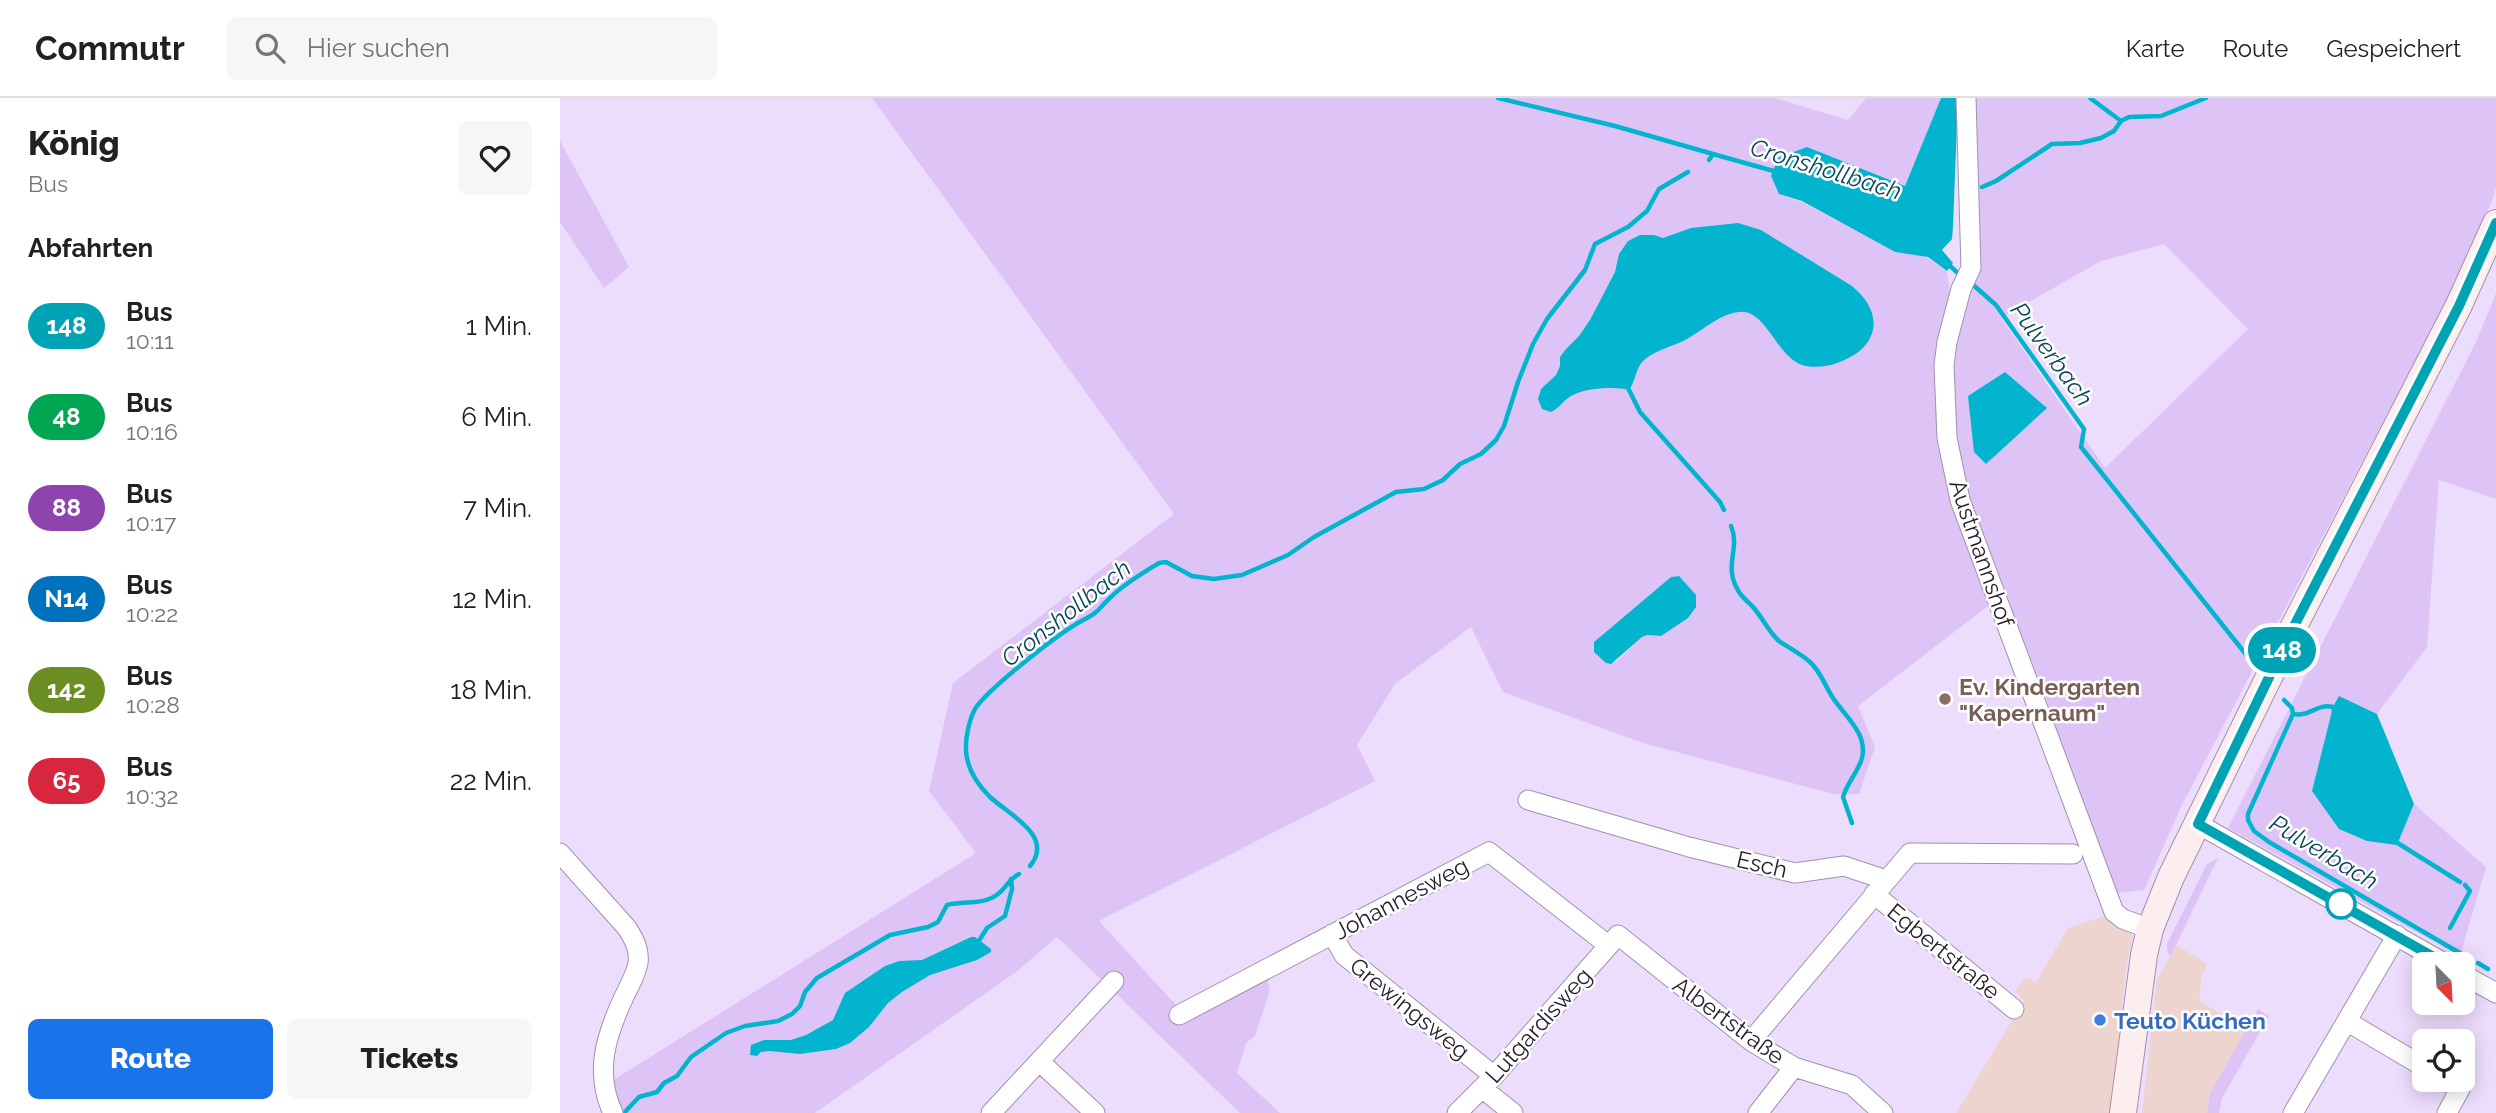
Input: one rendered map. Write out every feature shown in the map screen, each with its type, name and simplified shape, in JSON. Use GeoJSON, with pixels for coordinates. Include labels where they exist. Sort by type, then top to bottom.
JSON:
{"type":"FeatureCollection","features":[{"type":"Feature","properties":{"kind":"main road"},"geometry":{"type":"LineString","coordinates":[[2123,1113],[2135,1011],[2150,929],[2171,877],[2290,634],[2459,306],[2496,223]]}},
{"type":"Feature","properties":{"kind":"street","name":"Austmannshof"},"geometry":{"type":"LineString","coordinates":[[1966,98],[1966,279],[1947,342],[1944,365],[1947,438],[1959,500],[2114,912],[2123,919],[2150,929]]}},
{"type":"Feature","properties":{"kind":"street","name":"Esch"},"geometry":{"type":"LineString","coordinates":[[1528,800],[1689,847],[1796,873],[1844,866],[1880,887]]}},
{"type":"Feature","properties":{"kind":"street"},"geometry":{"type":"LineString","coordinates":[[2198,824],[2426,952]]}},
{"type":"Feature","properties":{"kind":"street","name":"Johannesweg"},"geometry":{"type":"LineString","coordinates":[[1179,1015],[1489,852],[1613,940]]}},
{"type":"Feature","properties":{"kind":"street"},"geometry":{"type":"LineString","coordinates":[[560,853],[627,928],[638,952],[635,972],[606,1042],[603,1081],[613,1113]]}},
{"type":"Feature","properties":{"kind":"street"},"geometry":{"type":"LineString","coordinates":[[1880,887],[1910,853],[2073,854]]}},
{"type":"Feature","properties":{"kind":"street","name":"Egbertstraße"},"geometry":{"type":"LineString","coordinates":[[1751,1041],[1880,887],[2014,1009]]}},
{"type":"Feature","properties":{"kind":"street","name":"Grewingsweg"},"geometry":{"type":"LineString","coordinates":[[1332,934],[1344,955],[1488,1082],[1513,1113]]}},
{"type":"Feature","properties":{"kind":"street"},"geometry":{"type":"LineString","coordinates":[[2293,1113],[2397,935]]}},
{"type":"Feature","properties":{"kind":"street","name":"Albertstraße"},"geometry":{"type":"LineString","coordinates":[[1613,940],[1751,1041],[1794,1067],[1852,1085],[1883,1113]]}},
{"type":"Feature","properties":{"kind":"street","name":"Lutgardisweg"},"geometry":{"type":"LineString","coordinates":[[1457,1113],[1488,1082],[1613,940]]}},
{"type":"Feature","properties":{"kind":"street"},"geometry":{"type":"LineString","coordinates":[[991,1113],[1114,981]]}},
{"type":"Feature","properties":{"kind":"street"},"geometry":{"type":"LineString","coordinates":[[2475,981],[2496,993]]}},
{"type":"Feature","properties":{"kind":"street"},"geometry":{"type":"LineString","coordinates":[[2348,1022],[2412,1060]]}},
{"type":"Feature","properties":{"kind":"street"},"geometry":{"type":"LineString","coordinates":[[1040,1062],[1095,1113]]}},
{"type":"Feature","properties":{"kind":"street"},"geometry":{"type":"LineString","coordinates":[[1758,1113],[1794,1067]]}},
{"type":"Feature","properties":{"kind":"street"},"geometry":{"type":"LineString","coordinates":[[2447,1113],[2458,1092]]}},
{"type":"Feature","properties":{"kind":"shaded area"},"geometry":{"type":"Polygon","coordinates":[[[872,98],[1775,98],[1848,120],[1866,98],[1941,98],[1905,186],[1807,147],[1779,194],[1804,203],[1895,252],[1924,256],[1947,271],[1950,293],[1940,337],[1953,502],[1988,606],[1858,706],[1875,747],[1859,794],[1833,794],[1643,743],[1503,692],[1471,627],[1395,684],[1357,745],[1375,781],[1099,921],[1175,1004],[1182,1022],[1267,977],[1270,990],[1255,1036],[1246,1043],[1237,1073],[1280,1113],[1240,1113],[1057,937],[1016,972],[815,1113],[621,1113],[610,1082],[976,853],[929,791],[953,683],[1174,514],[872,98]],[[1679,576],[1671,577],[1594,642],[1616,662],[1642,637],[1661,636],[1679,576]]]}},
{"type":"Feature","properties":{"kind":"shaded area"},"geometry":{"type":"Polygon","coordinates":[[[1972,98],[2496,98],[2496,187],[2492,201],[2447,300],[2183,803],[2144,890],[2117,893],[1964,486],[1951,365],[1954,341],[1969,294],[1972,98]],[[2164,244],[2101,261],[2001,318],[2105,468],[2248,329],[2164,244]]]}},
{"type":"Feature","properties":{"kind":"shaded area"},"geometry":{"type":"Polygon","coordinates":[[[560,141],[629,267],[604,288],[560,222],[560,141]]]}},
{"type":"Feature","properties":{"kind":"shaded area"},"geometry":{"type":"Polygon","coordinates":[[[2496,293],[2496,499],[2439,480],[2427,647],[2377,714],[2339,696],[2397,845],[2414,804],[2486,867],[2461,952],[2453,952],[2228,828],[2476,342],[2496,293]]]}},
{"type":"Feature","properties":{"kind":"shaded area"},"geometry":{"type":"Polygon","coordinates":[[[2218,858],[2170,957],[2167,944],[2207,864],[2218,858]]]}},
{"type":"Feature","properties":{"kind":"shaded area"},"geometry":{"type":"Polygon","coordinates":[[[2104,916],[2130,930],[2133,936],[2126,967],[2111,1113],[1956,1113],[2024,1001],[2015,991],[2026,978],[2036,982],[2068,928],[2104,916]]]}},
{"type":"Feature","properties":{"kind":"shaded area"},"geometry":{"type":"Polygon","coordinates":[[[2176,945],[2208,964],[2202,975],[2199,1001],[2247,1029],[2210,1093],[2207,1113],[2142,1113],[2157,980],[2176,945]]]}},
{"type":"Feature","properties":{"kind":"shaded area"},"geometry":{"type":"Polygon","coordinates":[[[2258,1009],[2269,1016],[2222,1098],[2219,1113],[2207,1113],[2210,1093],[2258,1009]]]}},
{"type":"Feature","properties":{"kind":"water"},"geometry":{"type":"Polygon","coordinates":[[[1941,98],[1958,98],[1952,239],[1942,250],[1953,263],[1947,271],[1928,257],[1895,252],[1802,201],[1779,194],[1771,176],[1778,158],[1807,147],[1905,186],[1941,98]]]}},
{"type":"Feature","properties":{"kind":"water"},"geometry":{"type":"Polygon","coordinates":[[[1738,223],[1761,230],[1852,286],[1863,297],[1870,309],[1873,331],[1860,351],[1830,365],[1802,365],[1785,352],[1757,318],[1748,313],[1732,313],[1687,339],[1649,356],[1640,365],[1629,390],[1593,389],[1570,397],[1551,412],[1542,409],[1538,399],[1541,389],[1556,375],[1560,357],[1590,320],[1615,272],[1619,254],[1628,241],[1640,235],[1663,238],[1691,228],[1738,223]]]}},
{"type":"Feature","properties":{"kind":"water"},"geometry":{"type":"Polygon","coordinates":[[[2005,372],[2047,408],[1986,464],[1974,452],[1968,396],[2005,372]]]}},
{"type":"Feature","properties":{"kind":"water"},"geometry":{"type":"Polygon","coordinates":[[[1679,576],[1696,595],[1696,607],[1688,618],[1661,636],[1642,637],[1611,664],[1594,652],[1594,642],[1671,577],[1679,576]]]}},
{"type":"Feature","properties":{"kind":"water"},"geometry":{"type":"Polygon","coordinates":[[[2339,696],[2377,714],[2414,804],[2397,845],[2367,841],[2339,829],[2312,791],[2333,707],[2339,696]]]}},
{"type":"Feature","properties":{"kind":"water"},"geometry":{"type":"Polygon","coordinates":[[[971,937],[991,949],[991,952],[977,960],[930,975],[902,992],[850,1043],[836,1049],[800,1054],[769,1051],[761,1052],[757,1056],[750,1055],[751,1045],[764,1040],[791,1040],[833,1020],[845,993],[885,966],[899,961],[922,960],[971,937]]]}},
{"type":"Feature","properties":{"kind":"waterway"},"geometry":{"type":"LineString","coordinates":[[1498,98],[1615,126],[1713,154]]}},
{"type":"Feature","properties":{"kind":"waterway"},"geometry":{"type":"LineString","coordinates":[[2090,98],[2121,121]]}},
{"type":"Feature","properties":{"kind":"waterway"},"geometry":{"type":"LineString","coordinates":[[1982,187],[1996,181],[2052,144],[2080,143],[2101,138],[2114,131],[2121,121],[2129,117],[2161,116],[2206,98]]}},
{"type":"Feature","properties":{"kind":"waterway","name":"Cronshollbach"},"geometry":{"type":"LineString","coordinates":[[1709,160],[1713,154],[1777,172]]}},
{"type":"Feature","properties":{"kind":"waterway","name":"Cronshollbach"},"geometry":{"type":"LineString","coordinates":[[1030,866],[1036,855],[1037,845],[1033,835],[985,792],[972,774],[967,760],[966,746],[971,717],[982,701],[1036,653],[1093,614],[1122,588],[1159,563],[1166,562],[1192,576],[1214,579],[1242,575],[1288,555],[1314,537],[1396,492],[1424,489],[1443,480],[1460,464],[1481,454],[1496,440],[1504,426],[1533,344],[1547,319],[1585,270],[1595,244],[1628,227],[1647,211],[1659,189],[1688,172]]}},
{"type":"Feature","properties":{"kind":"waterway","name":"Pulverbach"},"geometry":{"type":"LineString","coordinates":[[1947,263],[1961,276]]}},
{"type":"Feature","properties":{"kind":"waterway","name":"Pulverbach"},"geometry":{"type":"LineString","coordinates":[[1971,283],[1996,305],[2084,429],[2081,447],[2252,662]]}},
{"type":"Feature","properties":{"kind":"waterway"},"geometry":{"type":"LineString","coordinates":[[1629,390],[1640,412],[1720,502],[1724,510]]}},
{"type":"Feature","properties":{"kind":"waterway"},"geometry":{"type":"LineString","coordinates":[[1731,526],[1734,535],[1732,574],[1739,592],[1779,641],[1814,666],[1859,733],[1862,758],[1843,797],[1852,823]]}},
{"type":"Feature","properties":{"kind":"waterway","name":"Pulverbach"},"geometry":{"type":"LineString","coordinates":[[2284,700],[2292,708],[2293,714],[2248,814],[2254,831],[2458,952]]}},
{"type":"Feature","properties":{"kind":"waterway"},"geometry":{"type":"LineString","coordinates":[[2293,714],[2305,714],[2327,706],[2333,707],[2334,711]]}},
{"type":"Feature","properties":{"kind":"waterway"},"geometry":{"type":"LineString","coordinates":[[2396,842],[2460,882]]}},
{"type":"Feature","properties":{"kind":"waterway","name":"Cronshollbach"},"geometry":{"type":"LineString","coordinates":[[624,1113],[639,1097],[657,1092],[664,1083],[677,1076],[691,1057],[726,1033],[745,1026],[778,1021],[792,1014],[817,978],[890,935],[928,927],[938,922],[947,905],[992,898],[1019,874]]}},
{"type":"Feature","properties":{"kind":"waterway"},"geometry":{"type":"LineString","coordinates":[[977,944],[987,928],[1005,916],[1012,889],[1011,879]]}},
{"type":"Feature","properties":{"kind":"waterway"},"geometry":{"type":"LineString","coordinates":[[2450,928],[2470,891],[2465,885]]}},
{"type":"Feature","properties":{"kind":"waterway","name":"Pulverbach"},"geometry":{"type":"LineString","coordinates":[[2478,963],[2488,969]]}},
{"type":"Feature","properties":{"kind":"bus line","name":"148"},"geometry":{"type":"LineString","coordinates":[[2426,952],[2198,824],[2290,634],[2459,306],[2496,223]]}},
{"type":"Feature","properties":{"kind":"place","name":"Ev. Kindergarten \"Kapernaum\""},"geometry":{"type":"Point","coordinates":[1945,699]}},
{"type":"Feature","properties":{"kind":"place","name":"Teuto Küchen"},"geometry":{"type":"Point","coordinates":[2100,1020]}}]}
